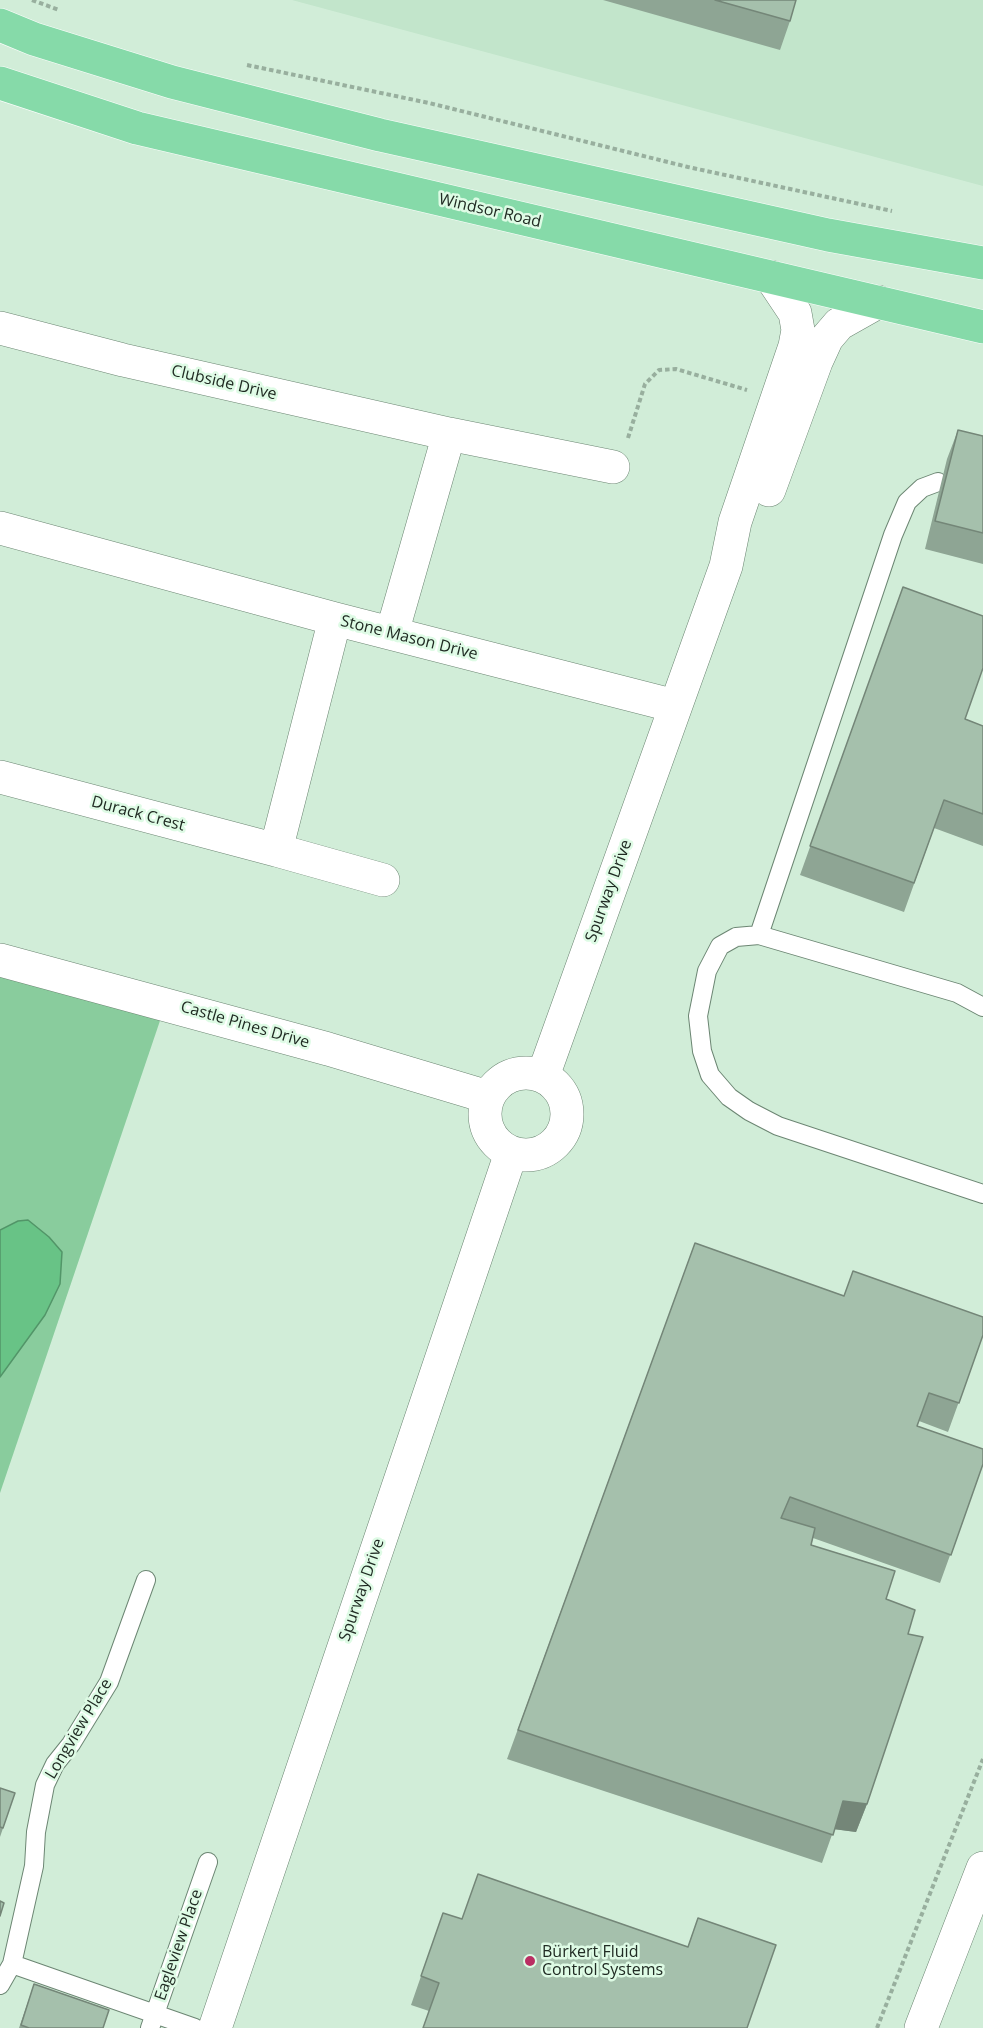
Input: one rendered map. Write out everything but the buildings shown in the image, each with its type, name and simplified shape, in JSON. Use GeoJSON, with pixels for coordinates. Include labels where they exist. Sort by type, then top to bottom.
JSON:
{"type":"FeatureCollection","features":[{"type":"Feature","properties":{"kind":"main road"},"geometry":{"type":"LineString","coordinates":[[0,25],[34,39],[172,82],[402,141],[828,235],[983,263]]}},
{"type":"Feature","properties":{"kind":"main road","name":"Windsor Road"},"geometry":{"type":"LineString","coordinates":[[0,83],[137,128],[983,327]]}},
{"type":"Feature","properties":{"kind":"street"},"geometry":{"type":"LineString","coordinates":[[675,706],[726,566],[735,522],[798,330],[795,313],[771,277]]}},
{"type":"Feature","properties":{"kind":"street"},"geometry":{"type":"LineString","coordinates":[[726,566],[759,517],[827,338],[839,324],[878,302]]}},
{"type":"Feature","properties":{"kind":"street","name":"Clubside Drive"},"geometry":{"type":"LineString","coordinates":[[0,328],[123,360],[449,434],[613,467]]}},
{"type":"Feature","properties":{"kind":"street"},"geometry":{"type":"LineString","coordinates":[[392,633],[449,434]]}},
{"type":"Feature","properties":{"kind":"street","name":"Stone Mason Drive"},"geometry":{"type":"LineString","coordinates":[[0,528],[335,619],[675,706]]}},
{"type":"Feature","properties":{"kind":"street"},"geometry":{"type":"LineString","coordinates":[[276,850],[335,619]]}},
{"type":"Feature","properties":{"kind":"street","name":"Spurway Drive"},"geometry":{"type":"LineString","coordinates":[[543,1076],[675,706]]}},
{"type":"Feature","properties":{"kind":"street","name":"Durack Crest"},"geometry":{"type":"LineString","coordinates":[[0,777],[383,880]]}},
{"type":"Feature","properties":{"kind":"street","name":"Castle Pines Drive"},"geometry":{"type":"LineString","coordinates":[[0,960],[296,1040],[488,1096]]}},
{"type":"Feature","properties":{"kind":"street"},"geometry":{"type":"LineString","coordinates":[[523,1072],[543,1076],[555,1084],[563,1096],[567,1110],[566,1123],[561,1136],[551,1147],[525,1156],[511,1153],[500,1146],[488,1130],[484,1110],[488,1096],[505,1078],[523,1072]]}},
{"type":"Feature","properties":{"kind":"street","name":"Spurway Drive"},"geometry":{"type":"LineString","coordinates":[[215,2028],[511,1153]]}},
{"type":"Feature","properties":{"kind":"street"},"geometry":{"type":"LineString","coordinates":[[921,2028],[983,1868]]}},
{"type":"Feature","properties":{"kind":"lane"},"geometry":{"type":"LineString","coordinates":[[759,935],[893,535],[907,502],[922,488],[938,482]]}},
{"type":"Feature","properties":{"kind":"lane"},"geometry":{"type":"LineString","coordinates":[[983,1007],[957,993],[759,935],[736,937],[720,946],[707,971],[698,1016],[702,1051],[710,1075],[729,1097],[749,1112],[778,1126],[983,1194]]}},
{"type":"Feature","properties":{"kind":"lane","name":"Longview Place"},"geometry":{"type":"LineString","coordinates":[[0,1984],[12,1964],[34,1866],[36,1832],[45,1785],[55,1764],[71,1744],[109,1682],[146,1580]]}},
{"type":"Feature","properties":{"kind":"lane","name":"Eagleview Place"},"geometry":{"type":"LineString","coordinates":[[152,2022],[208,1862]]}},
{"type":"Feature","properties":{"kind":"lane"},"geometry":{"type":"LineString","coordinates":[[12,1964],[152,2022],[195,2028]]}},
{"type":"Feature","properties":{"kind":"path"},"geometry":{"type":"LineString","coordinates":[[32,0],[64,12]]}},
{"type":"Feature","properties":{"kind":"path"},"geometry":{"type":"LineString","coordinates":[[237,63],[429,103],[688,167],[904,213]]}},
{"type":"Feature","properties":{"kind":"path"},"geometry":{"type":"LineString","coordinates":[[613,467],[620,462],[645,384],[659,370],[676,369],[777,398]]}},
{"type":"Feature","properties":{"kind":"path"},"geometry":{"type":"LineString","coordinates":[[877,2028],[983,1759]]}},
{"type":"Feature","properties":{"kind":"shaded area"},"geometry":{"type":"Polygon","coordinates":[[[292,0],[983,0],[983,186],[292,0]]]}},
{"type":"Feature","properties":{"kind":"shaded area"},"geometry":{"type":"Polygon","coordinates":[[[0,960],[166,1003],[0,1493],[0,960]]]}},
{"type":"Feature","properties":{"kind":"shaded area"},"geometry":{"type":"Polygon","coordinates":[[[28,1220],[49,1237],[62,1252],[60,1284],[45,1315],[0,1377],[0,1230],[18,1221],[28,1220]]]}},
{"type":"Feature","properties":{"kind":"place","name":"Bürkert Fluid Control Systems"},"geometry":{"type":"Point","coordinates":[530,1961]}}]}
